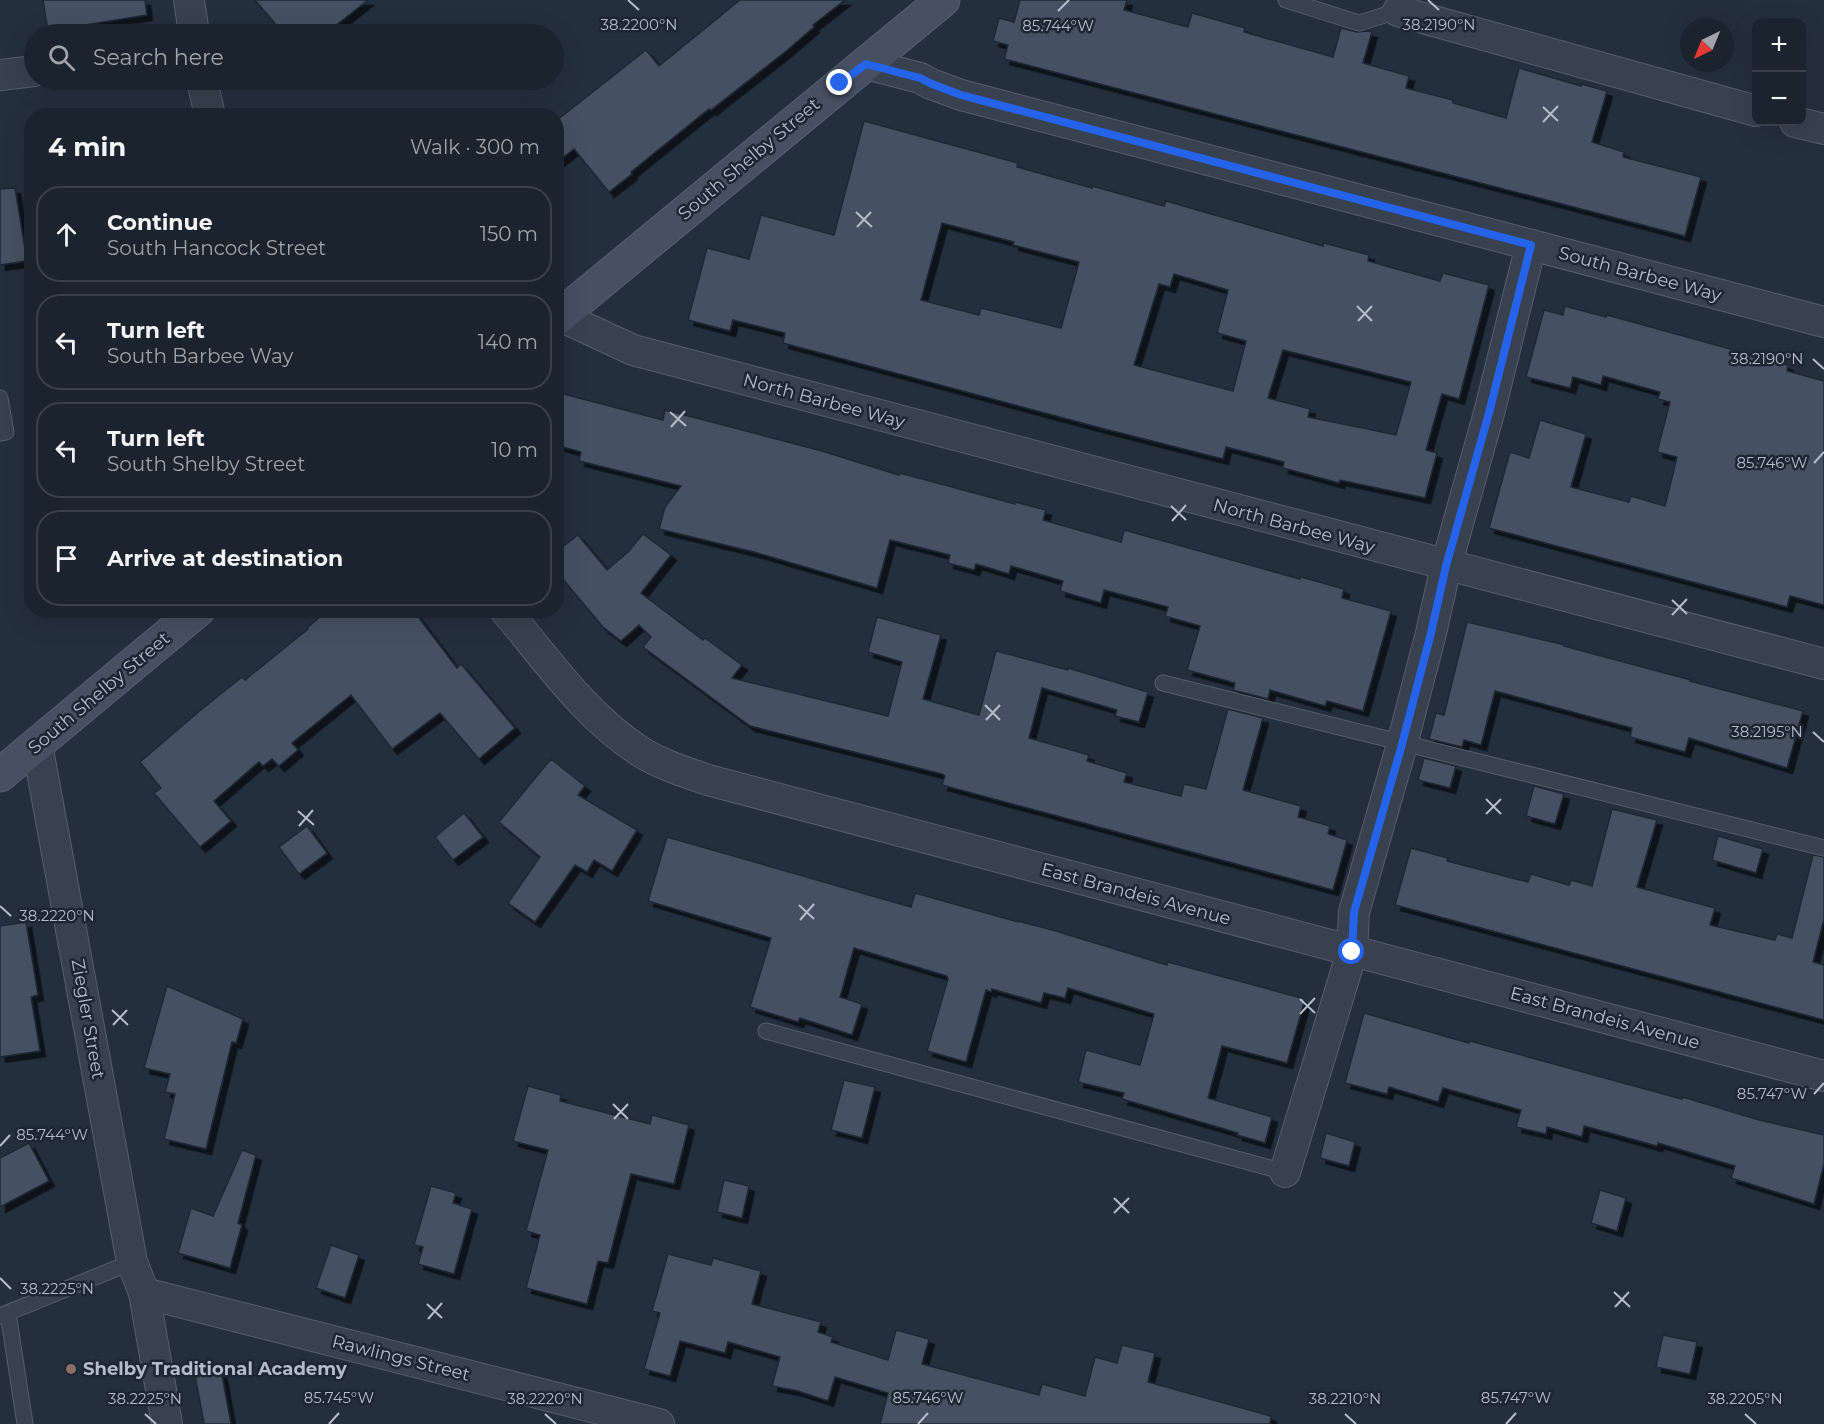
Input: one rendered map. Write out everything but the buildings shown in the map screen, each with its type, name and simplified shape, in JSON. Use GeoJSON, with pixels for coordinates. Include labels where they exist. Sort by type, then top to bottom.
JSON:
{"type":"FeatureCollection","features":[{"type":"Feature","properties":{"kind":"main road","name":"South Shelby Street"},"geometry":{"type":"LineString","coordinates":[[564,312],[943,0]]}},
{"type":"Feature","properties":{"kind":"main road","name":"South Shelby Street"},"geometry":{"type":"LineString","coordinates":[[0,775],[188,618]]}},
{"type":"Feature","properties":{"kind":"street"},"geometry":{"type":"LineString","coordinates":[[189,0],[193,24]]}},
{"type":"Feature","properties":{"kind":"street"},"geometry":{"type":"LineString","coordinates":[[1402,6],[1752,110]]}},
{"type":"Feature","properties":{"kind":"street","name":"South Barbee Way"},"geometry":{"type":"LineString","coordinates":[[866,64],[920,78],[961,95],[1824,322]]}},
{"type":"Feature","properties":{"kind":"street"},"geometry":{"type":"LineString","coordinates":[[0,75],[24,72]]}},
{"type":"Feature","properties":{"kind":"street"},"geometry":{"type":"LineString","coordinates":[[204,90],[208,108]]}},
{"type":"Feature","properties":{"kind":"street"},"geometry":{"type":"LineString","coordinates":[[1806,125],[1824,129]]}},
{"type":"Feature","properties":{"kind":"street"},"geometry":{"type":"LineString","coordinates":[[1285,1172],[1352,952],[1354,912],[1431,633],[1446,566],[1489,413],[1531,245]]}},
{"type":"Feature","properties":{"kind":"street","name":"North Barbee Way"},"geometry":{"type":"LineString","coordinates":[[564,320],[633,350],[1824,664]]}},
{"type":"Feature","properties":{"kind":"street","name":"East Brandeis Avenue"},"geometry":{"type":"LineString","coordinates":[[513,618],[599,720],[641,752],[671,768],[708,780],[1824,1076]]}},
{"type":"Feature","properties":{"kind":"street","name":"Ziegler Street"},"geometry":{"type":"LineString","coordinates":[[38,744],[132,1262],[144,1293],[166,1424]]}},
{"type":"Feature","properties":{"kind":"street","name":"Rawlings Street"},"geometry":{"type":"LineString","coordinates":[[144,1293],[659,1424]]}},
{"type":"Feature","properties":{"kind":"lane"},"geometry":{"type":"LineString","coordinates":[[1286,0],[1359,23],[1402,6]]}},
{"type":"Feature","properties":{"kind":"lane"},"geometry":{"type":"LineString","coordinates":[[0,398],[6,432],[0,433]]}},
{"type":"Feature","properties":{"kind":"lane"},"geometry":{"type":"LineString","coordinates":[[1162,683],[1824,848]]}},
{"type":"Feature","properties":{"kind":"lane"},"geometry":{"type":"LineString","coordinates":[[766,1031],[1285,1172]]}},
{"type":"Feature","properties":{"kind":"lane"},"geometry":{"type":"LineString","coordinates":[[25,1424],[4,1314],[132,1262]]}},
{"type":"Feature","properties":{"kind":"place","name":"Shelby Traditional Academy"},"geometry":{"type":"Point","coordinates":[71,1369]}},
{"type":"Feature","properties":{"kind":"route"},"geometry":{"type":"LineString","coordinates":[[840,83],[866,64],[920,78],[961,95],[1531,245],[1489,413],[1446,566],[1401,748],[1354,912],[1352,952]]}}]}
